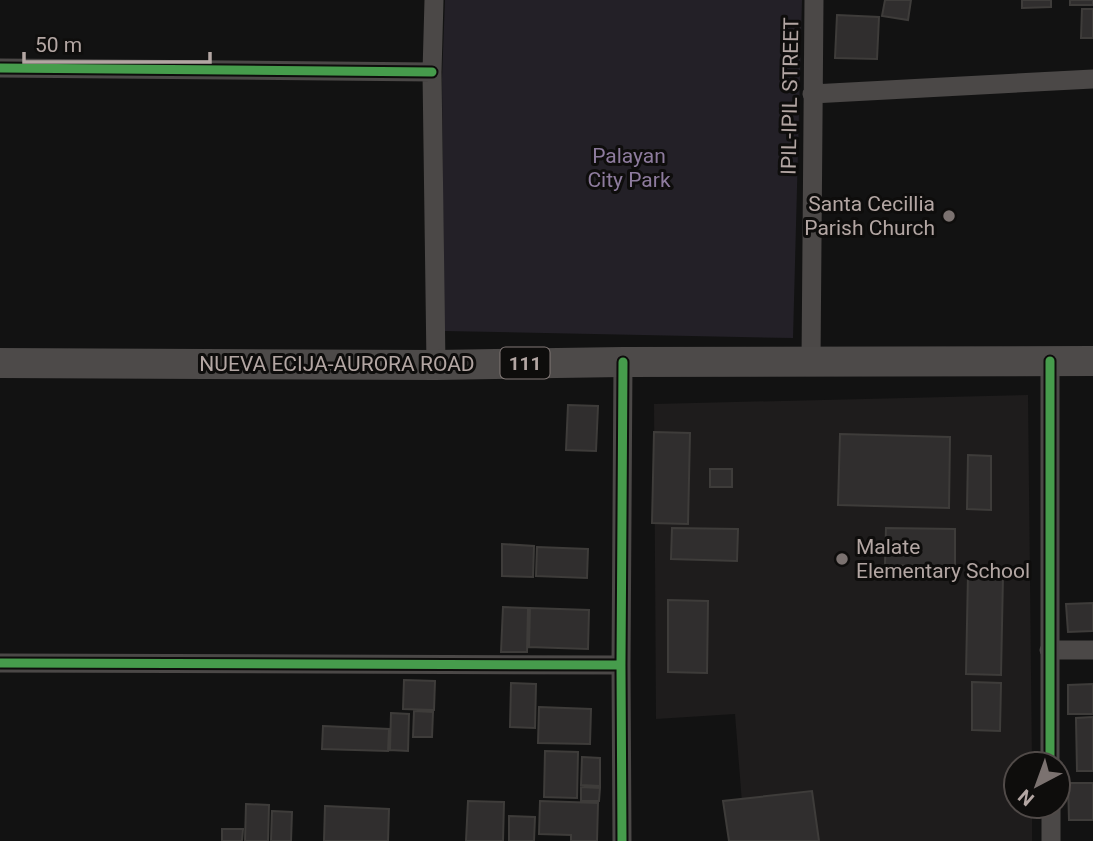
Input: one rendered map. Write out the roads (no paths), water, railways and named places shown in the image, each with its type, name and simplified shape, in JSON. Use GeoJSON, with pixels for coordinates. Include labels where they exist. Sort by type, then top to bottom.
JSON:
{"type":"FeatureCollection","features":[{"type":"Feature","properties":{"kind":"main road","name":"NUEVA ECIJA-AURORA ROAD"},"geometry":{"type":"LineString","coordinates":[[0,363],[436,365],[1093,361]]}},
{"type":"Feature","properties":{"kind":"street"},"geometry":{"type":"LineString","coordinates":[[434,0],[432,72],[436,365]]}},
{"type":"Feature","properties":{"kind":"street","name":"IPIL-IPIL STREET"},"geometry":{"type":"LineString","coordinates":[[811,362],[814,0]]}},
{"type":"Feature","properties":{"kind":"street"},"geometry":{"type":"LineString","coordinates":[[0,68],[432,72]]}},
{"type":"Feature","properties":{"kind":"street"},"geometry":{"type":"LineString","coordinates":[[812,94],[1093,79]]}},
{"type":"Feature","properties":{"kind":"street"},"geometry":{"type":"LineString","coordinates":[[1050,361],[1050,750]]}},
{"type":"Feature","properties":{"kind":"street"},"geometry":{"type":"LineString","coordinates":[[622,841],[623,362]]}},
{"type":"Feature","properties":{"kind":"street"},"geometry":{"type":"LineString","coordinates":[[1049,650],[1093,650]]}},
{"type":"Feature","properties":{"kind":"street"},"geometry":{"type":"LineString","coordinates":[[0,663],[621,665]]}},
{"type":"Feature","properties":{"kind":"street"},"geometry":{"type":"LineString","coordinates":[[1051,820],[1051,841]]}},
{"type":"Feature","properties":{"kind":"place","name":"Santa Cecillia Parish Church"},"geometry":{"type":"Point","coordinates":[949,216]}},
{"type":"Feature","properties":{"kind":"place","name":"Malate Elementary School"},"geometry":{"type":"Point","coordinates":[842,559]}},
{"type":"Feature","properties":{"kind":"park label","name":"Palayan City Park"},"geometry":{"type":"Point","coordinates":[629,168]}}]}
